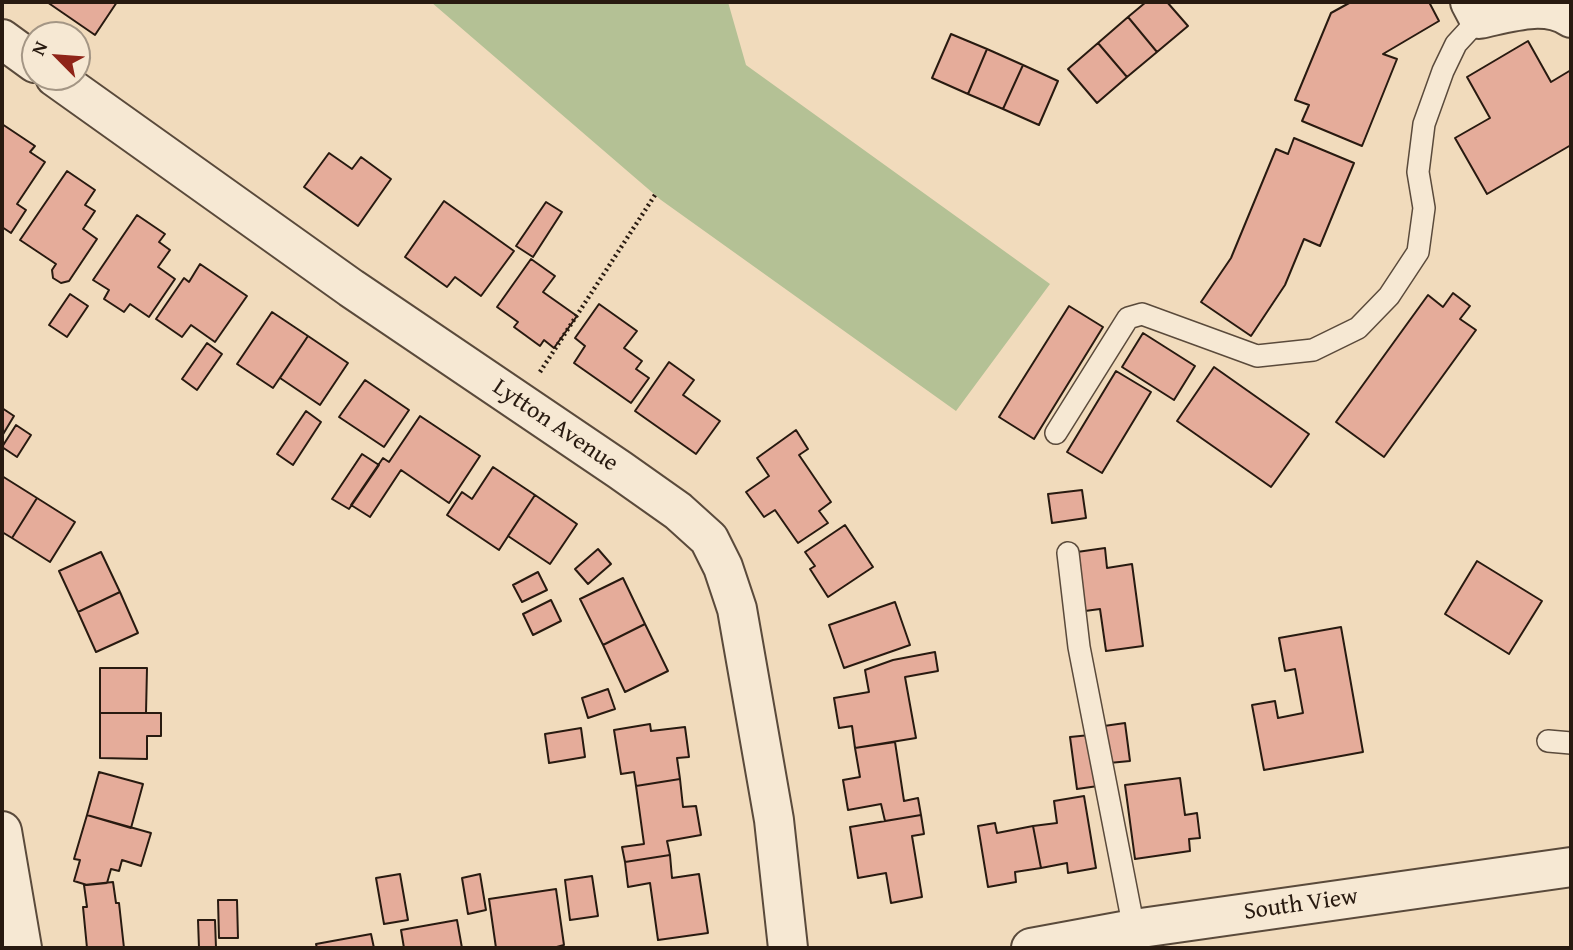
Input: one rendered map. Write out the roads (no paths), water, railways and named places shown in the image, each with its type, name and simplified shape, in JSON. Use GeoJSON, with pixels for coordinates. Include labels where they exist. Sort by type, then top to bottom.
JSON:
{"type":"FeatureCollection","features":[{"type":"Feature","properties":{"kind":"street"},"geometry":{"type":"LineString","coordinates":[[1475,10],[1539,8],[1566,15],[1571,19]]}},
{"type":"Feature","properties":{"kind":"street"},"geometry":{"type":"LineString","coordinates":[[2,40],[21,53]]}},
{"type":"Feature","properties":{"kind":"street","name":"Lytton Avenue"},"geometry":{"type":"LineString","coordinates":[[75,91],[351,288],[678,511],[709,539],[723,567],[737,610],[774,820],[789,948]]}},
{"type":"Feature","properties":{"kind":"street"},"geometry":{"type":"LineString","coordinates":[[2,831],[22,948]]}},
{"type":"Feature","properties":{"kind":"street","name":"South View"},"geometry":{"type":"LineString","coordinates":[[1031,948],[1134,929],[1571,867]]}},
{"type":"Feature","properties":{"kind":"lane"},"geometry":{"type":"LineString","coordinates":[[1056,433],[1128,318],[1142,314],[1257,356],[1313,350],[1358,328],[1389,296],[1418,252],[1424,208],[1418,172],[1424,124],[1443,71],[1475,10]]}},
{"type":"Feature","properties":{"kind":"lane"},"geometry":{"type":"LineString","coordinates":[[1068,553],[1079,647],[1134,929]]}},
{"type":"Feature","properties":{"kind":"lane"},"geometry":{"type":"LineString","coordinates":[[1548,741],[1571,743]]}}]}
